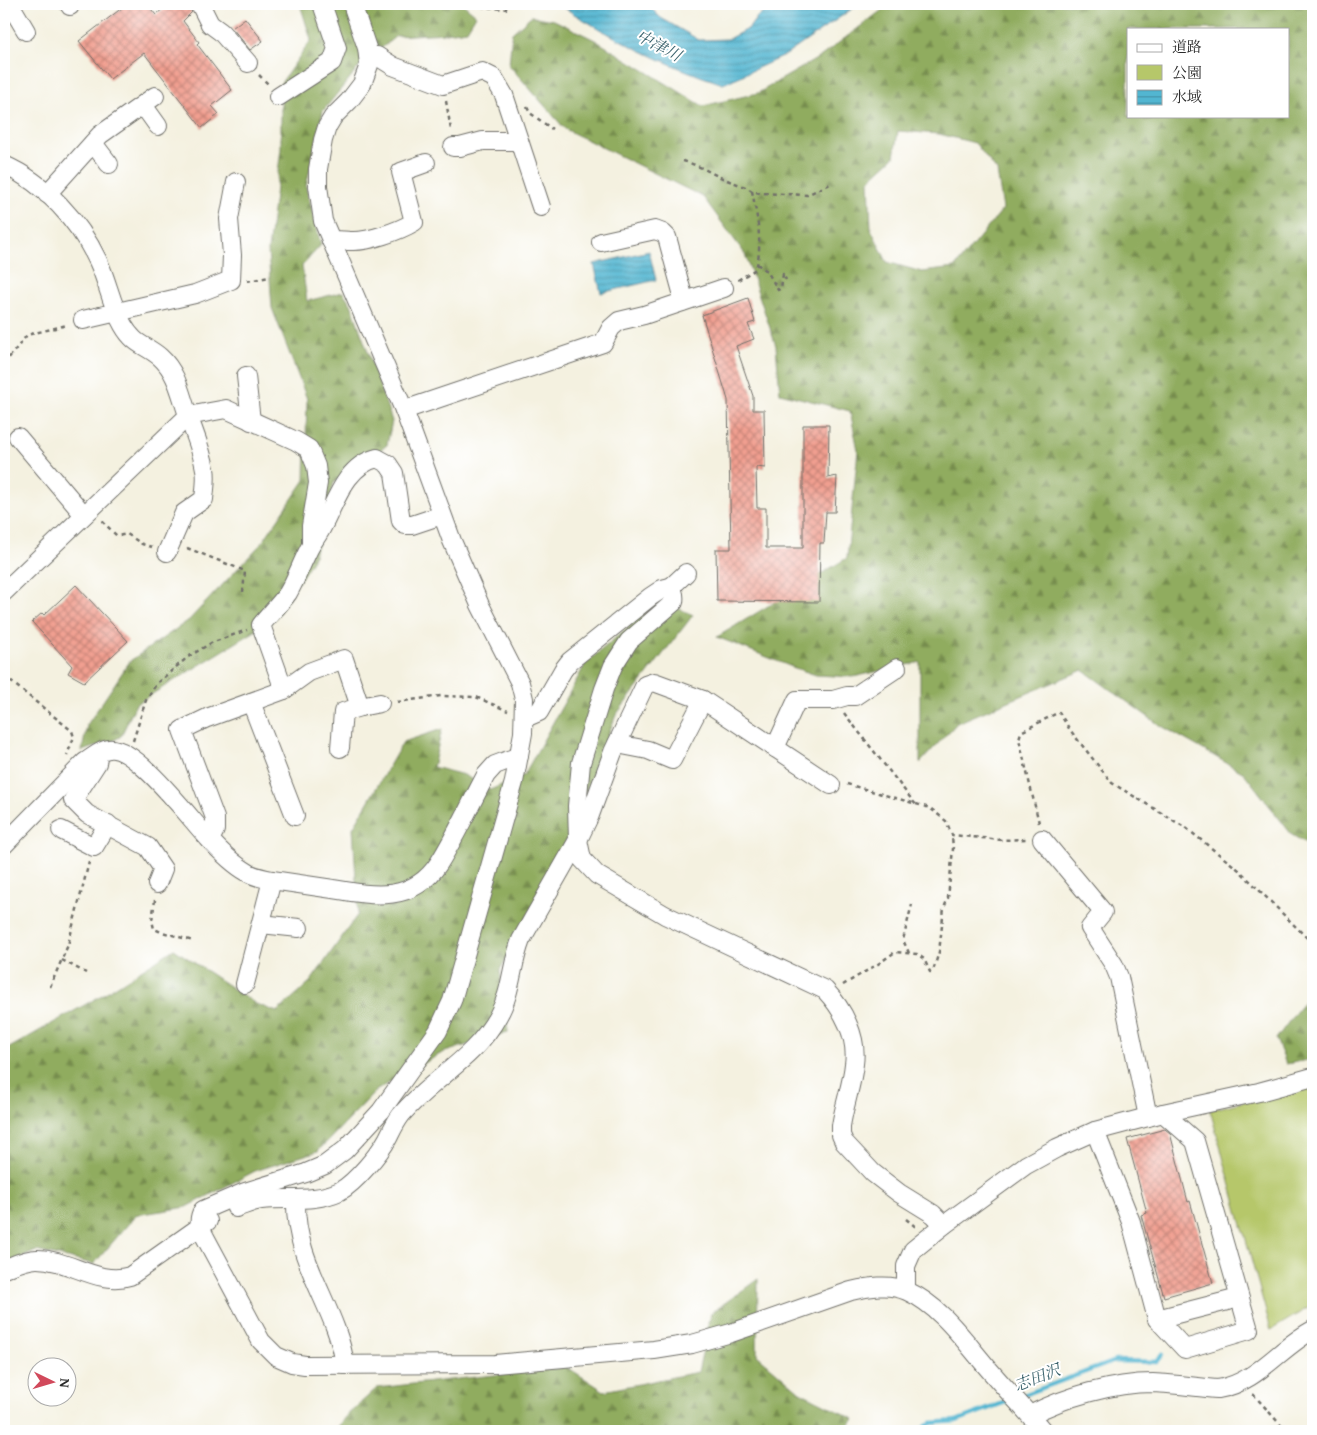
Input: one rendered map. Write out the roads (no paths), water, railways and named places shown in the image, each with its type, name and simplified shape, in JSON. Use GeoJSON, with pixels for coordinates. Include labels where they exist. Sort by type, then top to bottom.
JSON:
{"type":"FeatureCollection","features":[{"type":"Feature","properties":{"kind":"street"},"geometry":{"type":"LineString","coordinates":[[10,4],[26,31]]}},
{"type":"Feature","properties":{"kind":"street"},"geometry":{"type":"LineString","coordinates":[[200,4],[210,24],[221,32],[248,63]]}},
{"type":"Feature","properties":{"kind":"street"},"geometry":{"type":"LineString","coordinates":[[278,97],[332,62],[337,48],[322,4]]}},
{"type":"Feature","properties":{"kind":"street"},"geometry":{"type":"LineString","coordinates":[[352,4],[364,35],[369,57],[368,72],[362,84],[349,101],[333,116],[323,140],[318,169],[318,186],[323,221],[404,410],[442,515],[480,605],[520,684],[524,699],[525,718],[519,756],[452,1001],[438,1031],[380,1111],[345,1150],[325,1165],[306,1173],[245,1192],[204,1210],[199,1217],[200,1226],[262,1341],[276,1356],[292,1363],[305,1365],[494,1364],[654,1350],[692,1344],[732,1333],[851,1291],[869,1286],[885,1286],[906,1290],[922,1299],[944,1318],[1042,1431]]}},
{"type":"Feature","properties":{"kind":"street"},"geometry":{"type":"LineString","coordinates":[[369,57],[377,56],[393,66],[443,85],[482,72],[494,78],[504,95],[541,207]]}},
{"type":"Feature","properties":{"kind":"street"},"geometry":{"type":"LineString","coordinates":[[47,194],[100,135],[149,100],[158,126]]}},
{"type":"Feature","properties":{"kind":"street"},"geometry":{"type":"LineString","coordinates":[[453,147],[482,141],[519,141]]}},
{"type":"Feature","properties":{"kind":"street"},"geometry":{"type":"LineString","coordinates":[[93,143],[109,164]]}},
{"type":"Feature","properties":{"kind":"street"},"geometry":{"type":"LineString","coordinates":[[331,241],[372,238],[406,227],[414,222],[398,172],[426,163]]}},
{"type":"Feature","properties":{"kind":"street"},"geometry":{"type":"LineString","coordinates":[[4,166],[13,170],[47,194],[71,218],[99,262],[116,312],[131,338],[141,346],[160,356],[171,370],[179,386],[199,443],[206,470],[204,499],[184,513],[170,547]]}},
{"type":"Feature","properties":{"kind":"street"},"geometry":{"type":"LineString","coordinates":[[83,320],[195,294],[231,280],[232,255],[229,219],[236,182]]}},
{"type":"Feature","properties":{"kind":"street"},"geometry":{"type":"LineString","coordinates":[[601,242],[655,230],[663,233],[667,237],[682,292],[682,302]]}},
{"type":"Feature","properties":{"kind":"street"},"geometry":{"type":"LineString","coordinates":[[404,410],[603,343],[611,328],[619,321],[724,288]]}},
{"type":"Feature","properties":{"kind":"street"},"geometry":{"type":"LineString","coordinates":[[246,376],[250,420]]}},
{"type":"Feature","properties":{"kind":"street"},"geometry":{"type":"LineString","coordinates":[[4,592],[188,416],[226,409],[296,441],[309,449],[316,466],[318,483],[311,526],[311,544]]}},
{"type":"Feature","properties":{"kind":"street"},"geometry":{"type":"LineString","coordinates":[[18,437],[87,512]]}},
{"type":"Feature","properties":{"kind":"street"},"geometry":{"type":"LineString","coordinates":[[284,690],[261,625],[287,593],[301,570],[311,544],[320,531],[331,506],[344,484],[368,460],[378,458],[388,464],[394,473],[401,521],[405,525],[412,525],[442,515]]}},
{"type":"Feature","properties":{"kind":"street"},"geometry":{"type":"LineString","coordinates":[[525,718],[539,712],[563,670],[578,654],[650,597],[662,589],[671,588],[686,573]]}},
{"type":"Feature","properties":{"kind":"street"},"geometry":{"type":"LineString","coordinates":[[671,588],[674,593],[674,602],[629,641],[617,658],[610,673],[581,763],[578,840],[582,860],[597,875],[665,915],[825,990],[833,998],[844,1016],[853,1045],[854,1064],[841,1126],[841,1135],[844,1142],[873,1173],[933,1214],[944,1225]]}},
{"type":"Feature","properties":{"kind":"street"},"geometry":{"type":"LineString","coordinates":[[210,840],[216,830],[215,818],[182,730],[207,718],[284,690],[310,672],[344,660],[360,707]]}},
{"type":"Feature","properties":{"kind":"street"},"geometry":{"type":"LineString","coordinates":[[775,748],[798,700],[833,700],[855,696],[896,668]]}},
{"type":"Feature","properties":{"kind":"street"},"geometry":{"type":"LineString","coordinates":[[4,1269],[25,1260],[37,1258],[106,1278],[120,1279],[130,1276],[200,1226],[256,1201],[275,1199],[296,1200],[330,1194],[354,1181],[388,1139],[392,1126],[402,1114],[468,1055],[484,1037],[499,1014],[509,992],[515,954],[521,940],[590,816],[613,752],[645,685],[654,682],[703,700],[831,785]]}},
{"type":"Feature","properties":{"kind":"street"},"geometry":{"type":"LineString","coordinates":[[617,744],[648,750],[672,760],[703,700]]}},
{"type":"Feature","properties":{"kind":"street"},"geometry":{"type":"LineString","coordinates":[[250,702],[295,816]]}},
{"type":"Feature","properties":{"kind":"street"},"geometry":{"type":"LineString","coordinates":[[340,748],[343,712],[380,703]]}},
{"type":"Feature","properties":{"kind":"street"},"geometry":{"type":"LineString","coordinates":[[4,844],[86,762],[109,749],[120,750],[163,785],[210,840],[247,872],[260,878],[272,880],[376,895],[393,894],[419,884],[439,863],[486,775],[495,764],[519,756]]}},
{"type":"Feature","properties":{"kind":"street"},"geometry":{"type":"LineString","coordinates":[[100,753],[97,763],[73,800],[87,814],[148,847],[164,869],[157,884]]}},
{"type":"Feature","properties":{"kind":"street"},"geometry":{"type":"LineString","coordinates":[[61,830],[94,847],[108,824]]}},
{"type":"Feature","properties":{"kind":"street"},"geometry":{"type":"LineString","coordinates":[[1042,839],[1103,912],[1090,928],[1114,965],[1119,977],[1156,1115],[1195,1141],[1249,1330],[1185,1349],[1157,1319],[1131,1222],[1095,1130]]}},
{"type":"Feature","properties":{"kind":"street"},"geometry":{"type":"LineString","coordinates":[[245,984],[272,880]]}},
{"type":"Feature","properties":{"kind":"street"},"geometry":{"type":"LineString","coordinates":[[261,924],[299,928]]}},
{"type":"Feature","properties":{"kind":"street"},"geometry":{"type":"LineString","coordinates":[[906,1290],[906,1266],[913,1250],[1026,1165],[1056,1148],[1095,1130],[1313,1078]]}},
{"type":"Feature","properties":{"kind":"street"},"geometry":{"type":"LineString","coordinates":[[296,1200],[298,1234],[304,1254],[342,1345],[345,1365]]}},
{"type":"Feature","properties":{"kind":"street"},"geometry":{"type":"LineString","coordinates":[[1157,1319],[1240,1298]]}},
{"type":"Feature","properties":{"kind":"street"},"geometry":{"type":"LineString","coordinates":[[1026,1411],[1115,1387],[1153,1383],[1218,1389],[1228,1387],[1254,1374],[1313,1330]]}},
{"type":"Feature","properties":{"kind":"water","name":"中津川"},"geometry":{"type":"Polygon","coordinates":[[[558,4],[647,4],[661,18],[699,40],[728,39],[749,28],[757,17],[777,4],[859,4],[786,55],[723,84],[680,68],[638,49],[597,28],[558,4]]]}},
{"type":"Feature","properties":{"kind":"water"},"geometry":{"type":"Polygon","coordinates":[[[649,251],[656,280],[601,293],[594,264],[649,251]]]}},
{"type":"Feature","properties":{"kind":"waterway"},"geometry":{"type":"LineString","coordinates":[[768,4],[772,14]]}},
{"type":"Feature","properties":{"kind":"waterway","name":"志田沢"},"geometry":{"type":"LineString","coordinates":[[1018,1397],[1115,1361],[1157,1362],[1163,1354]]}},
{"type":"Feature","properties":{"kind":"waterway","name":"志田沢"},"geometry":{"type":"LineString","coordinates":[[919,1431],[931,1423],[956,1421],[1011,1400]]}}]}
